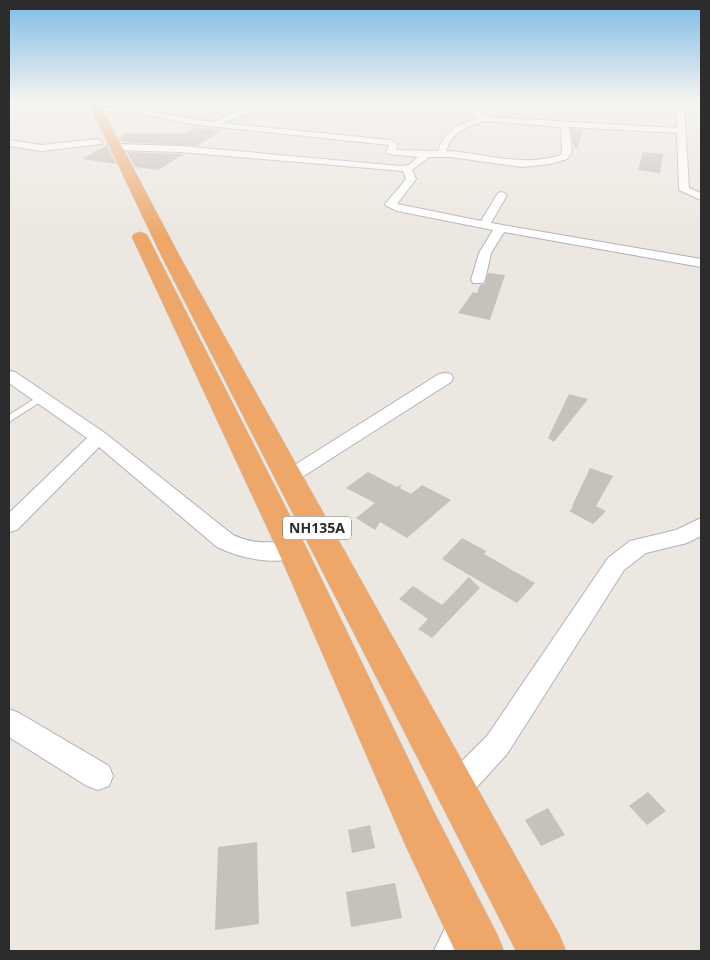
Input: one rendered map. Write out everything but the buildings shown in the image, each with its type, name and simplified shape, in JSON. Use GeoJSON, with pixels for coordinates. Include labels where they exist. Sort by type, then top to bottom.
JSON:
{"type":"FeatureCollection","features":[{"type":"Feature","properties":{"kind":"highway","name":"NH135A"},"geometry":{"type":"LineString","coordinates":[[108,148],[118,189],[293,552],[419,827],[466,941]]}},
{"type":"Feature","properties":{"kind":"highway","name":"NH135A"},"geometry":{"type":"LineString","coordinates":[[109,148],[170,255],[542,951]]}},
{"type":"Feature","properties":{"kind":"street"},"geometry":{"type":"LineString","coordinates":[[159,148],[406,168],[412,167],[425,155]]}},
{"type":"Feature","properties":{"kind":"street"},"geometry":{"type":"LineString","coordinates":[[393,148],[391,152],[393,153],[441,154],[521,164],[547,162],[566,155],[566,148]]}},
{"type":"Feature","properties":{"kind":"street"},"geometry":{"type":"LineString","coordinates":[[441,154],[443,148]]}},
{"type":"Feature","properties":{"kind":"street"},"geometry":{"type":"LineString","coordinates":[[683,148],[684,190],[701,198]]}},
{"type":"Feature","properties":{"kind":"street"},"geometry":{"type":"LineString","coordinates":[[406,168],[411,175],[411,179],[390,203],[393,207],[701,263]]}},
{"type":"Feature","properties":{"kind":"street"},"geometry":{"type":"LineString","coordinates":[[484,225],[502,195]]}},
{"type":"Feature","properties":{"kind":"street"},"geometry":{"type":"LineString","coordinates":[[478,280],[485,253],[501,227]]}},
{"type":"Feature","properties":{"kind":"street"},"geometry":{"type":"LineString","coordinates":[[9,376],[98,437],[225,541],[248,550],[265,553],[293,552]]}},
{"type":"Feature","properties":{"kind":"street"},"geometry":{"type":"LineString","coordinates":[[289,477],[445,378]]}},
{"type":"Feature","properties":{"kind":"street"},"geometry":{"type":"LineString","coordinates":[[9,525],[98,437]]}},
{"type":"Feature","properties":{"kind":"street"},"geometry":{"type":"LineString","coordinates":[[456,788],[497,744],[616,564],[635,548],[659,540],[687,535],[701,525]]}},
{"type":"Feature","properties":{"kind":"street"},"geometry":{"type":"LineString","coordinates":[[9,722],[98,776]]}},
{"type":"Feature","properties":{"kind":"lane"},"geometry":{"type":"LineString","coordinates":[[9,419],[42,397]]}}]}
